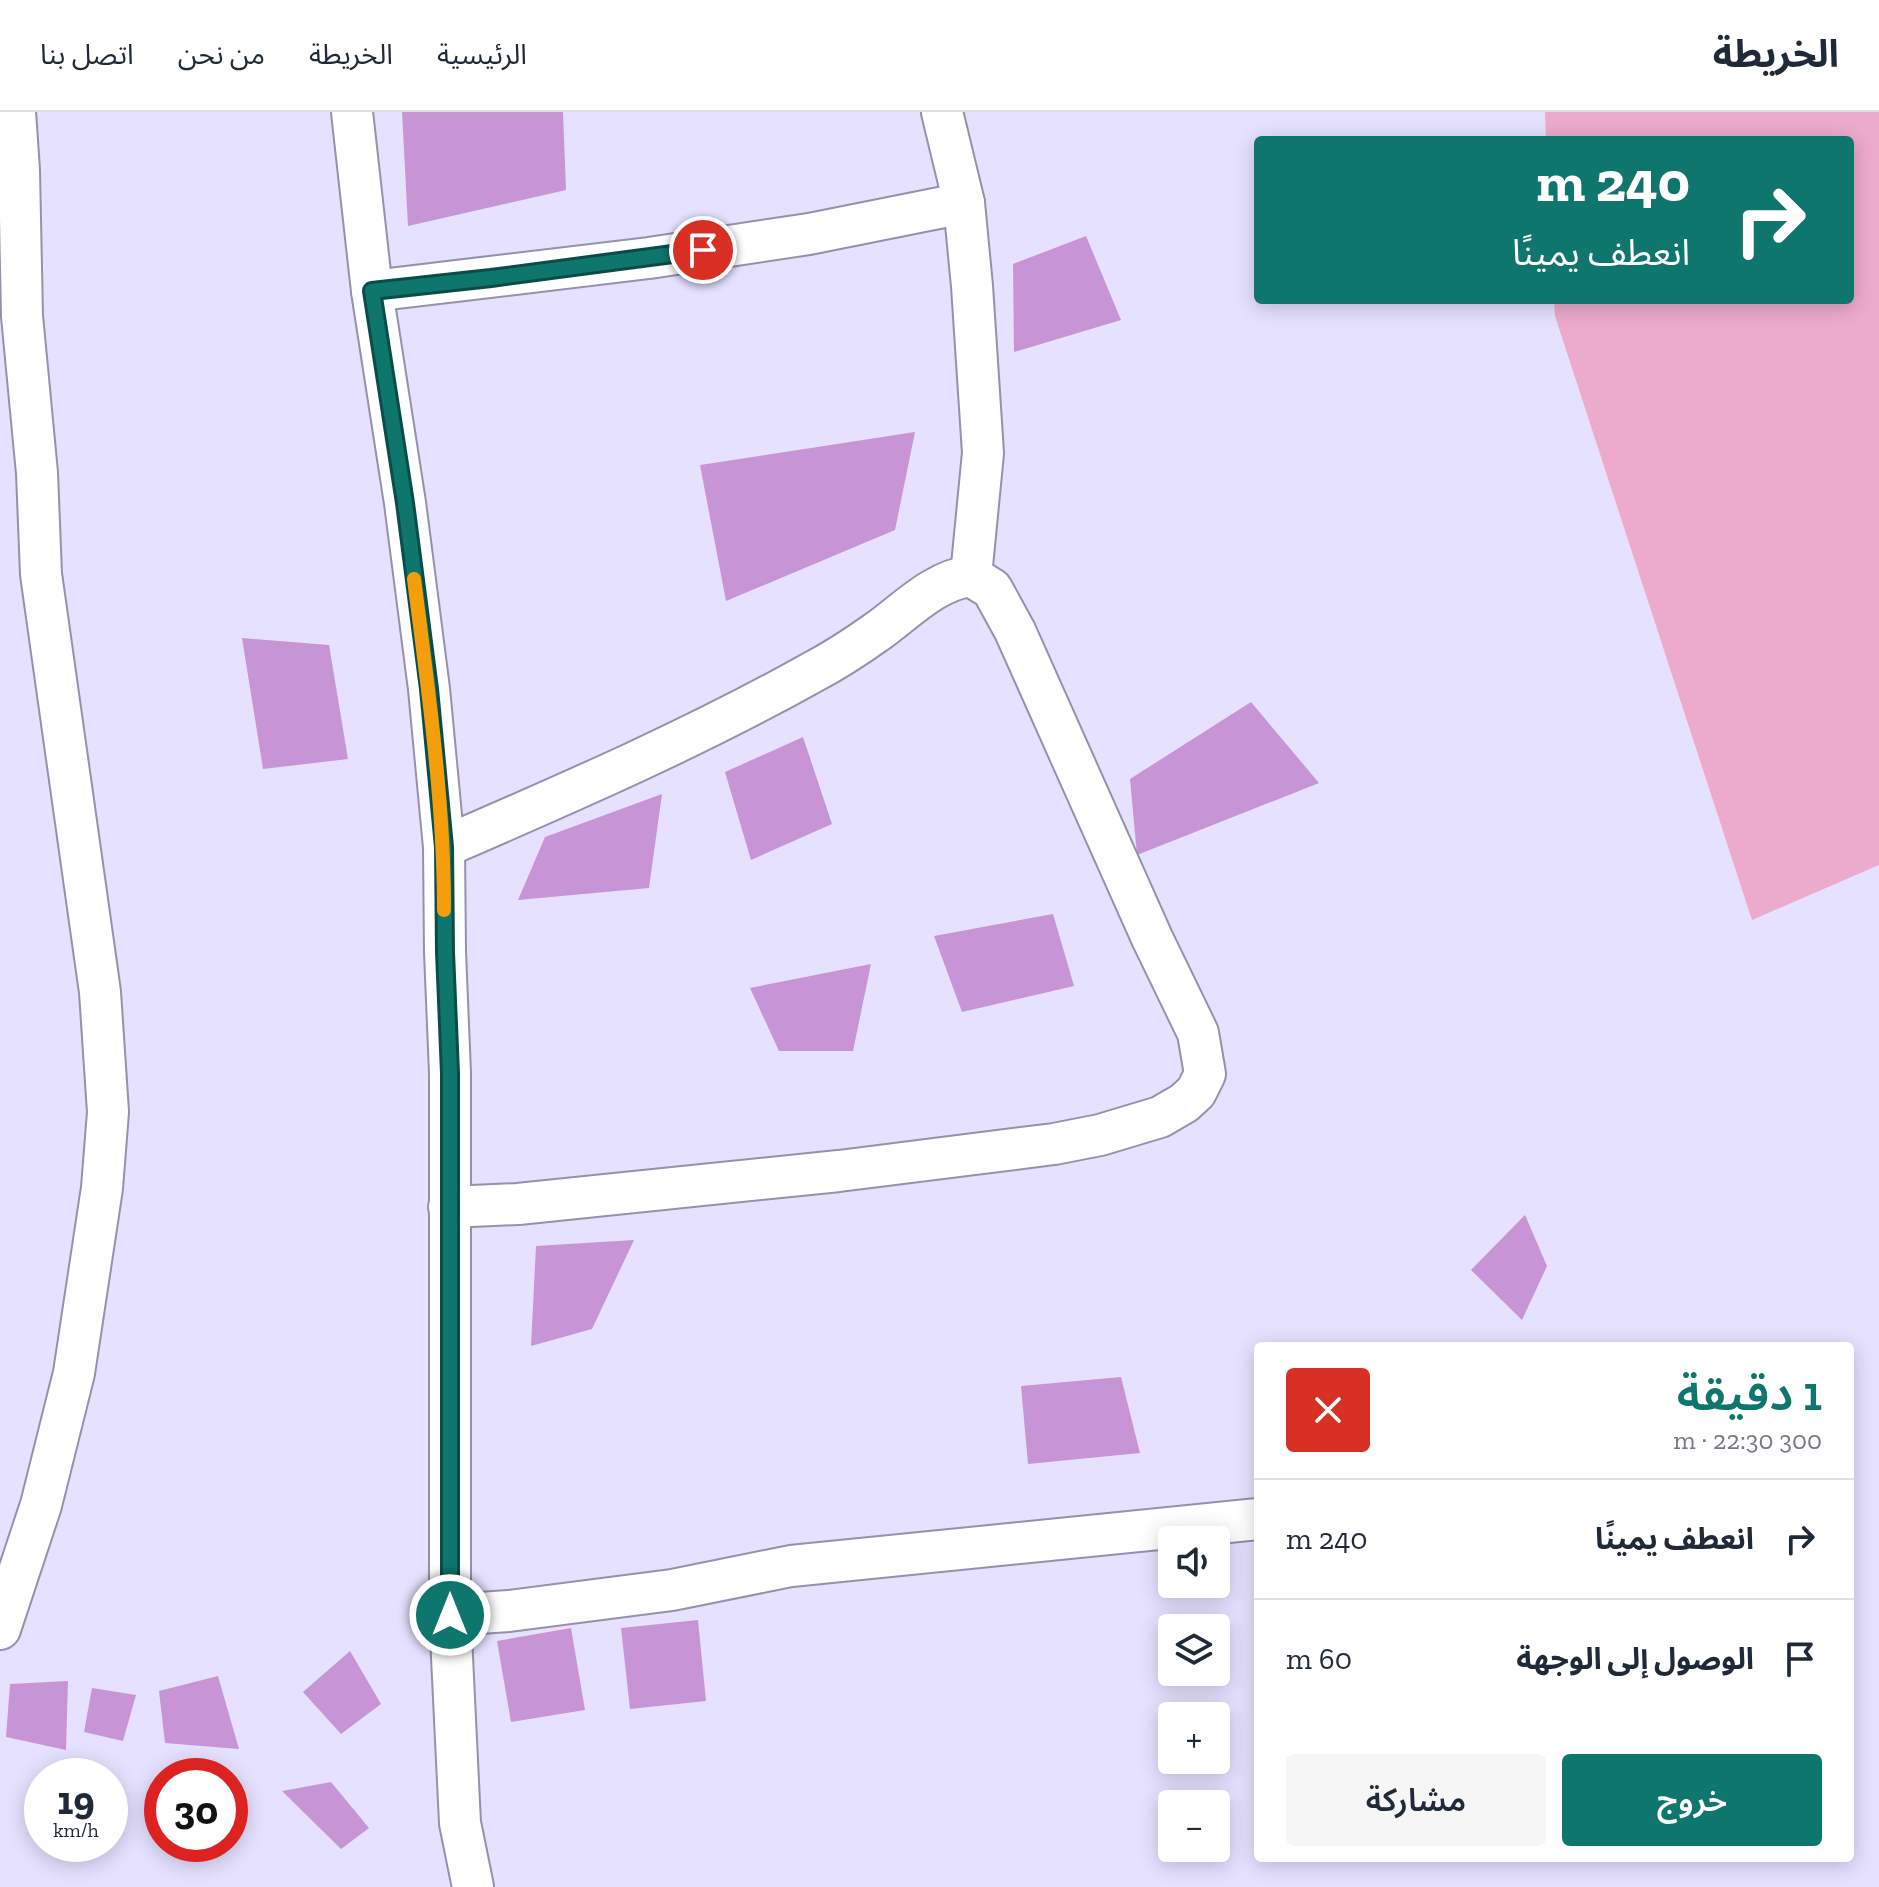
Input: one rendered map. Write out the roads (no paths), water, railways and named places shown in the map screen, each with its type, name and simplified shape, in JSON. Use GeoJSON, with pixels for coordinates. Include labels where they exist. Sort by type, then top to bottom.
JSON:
{"type":"FeatureCollection","features":[{"type":"Feature","properties":{"kind":"street"},"geometry":{"type":"LineString","coordinates":[[0,1629],[41,1505],[74,1373],[102,1188],[108,1112],[100,992],[41,574],[37,473],[22,316],[15,112]]}},
{"type":"Feature","properties":{"kind":"street"},"geometry":{"type":"LineString","coordinates":[[352,112],[372,291],[407,518],[429,689],[444,847],[450,1073],[450,1615],[460,1823],[473,1887]]}},
{"type":"Feature","properties":{"kind":"street"},"geometry":{"type":"LineString","coordinates":[[942,112],[964,203],[969,238],[983,453],[971,576]]}},
{"type":"Feature","properties":{"kind":"street"},"geometry":{"type":"LineString","coordinates":[[372,291],[649,258],[809,234],[964,203]]}},
{"type":"Feature","properties":{"kind":"street"},"geometry":{"type":"LineString","coordinates":[[444,847],[643,758],[801,679],[876,632],[929,593],[961,577],[971,576],[992,589],[1003,607],[1198,1033],[1205,1074],[1196,1092],[1172,1112],[1100,1135],[1054,1144],[839,1171],[518,1204],[449,1207]]}},
{"type":"Feature","properties":{"kind":"street"},"geometry":{"type":"LineString","coordinates":[[450,1615],[509,1611],[672,1590],[791,1566],[1254,1519]]}}]}
